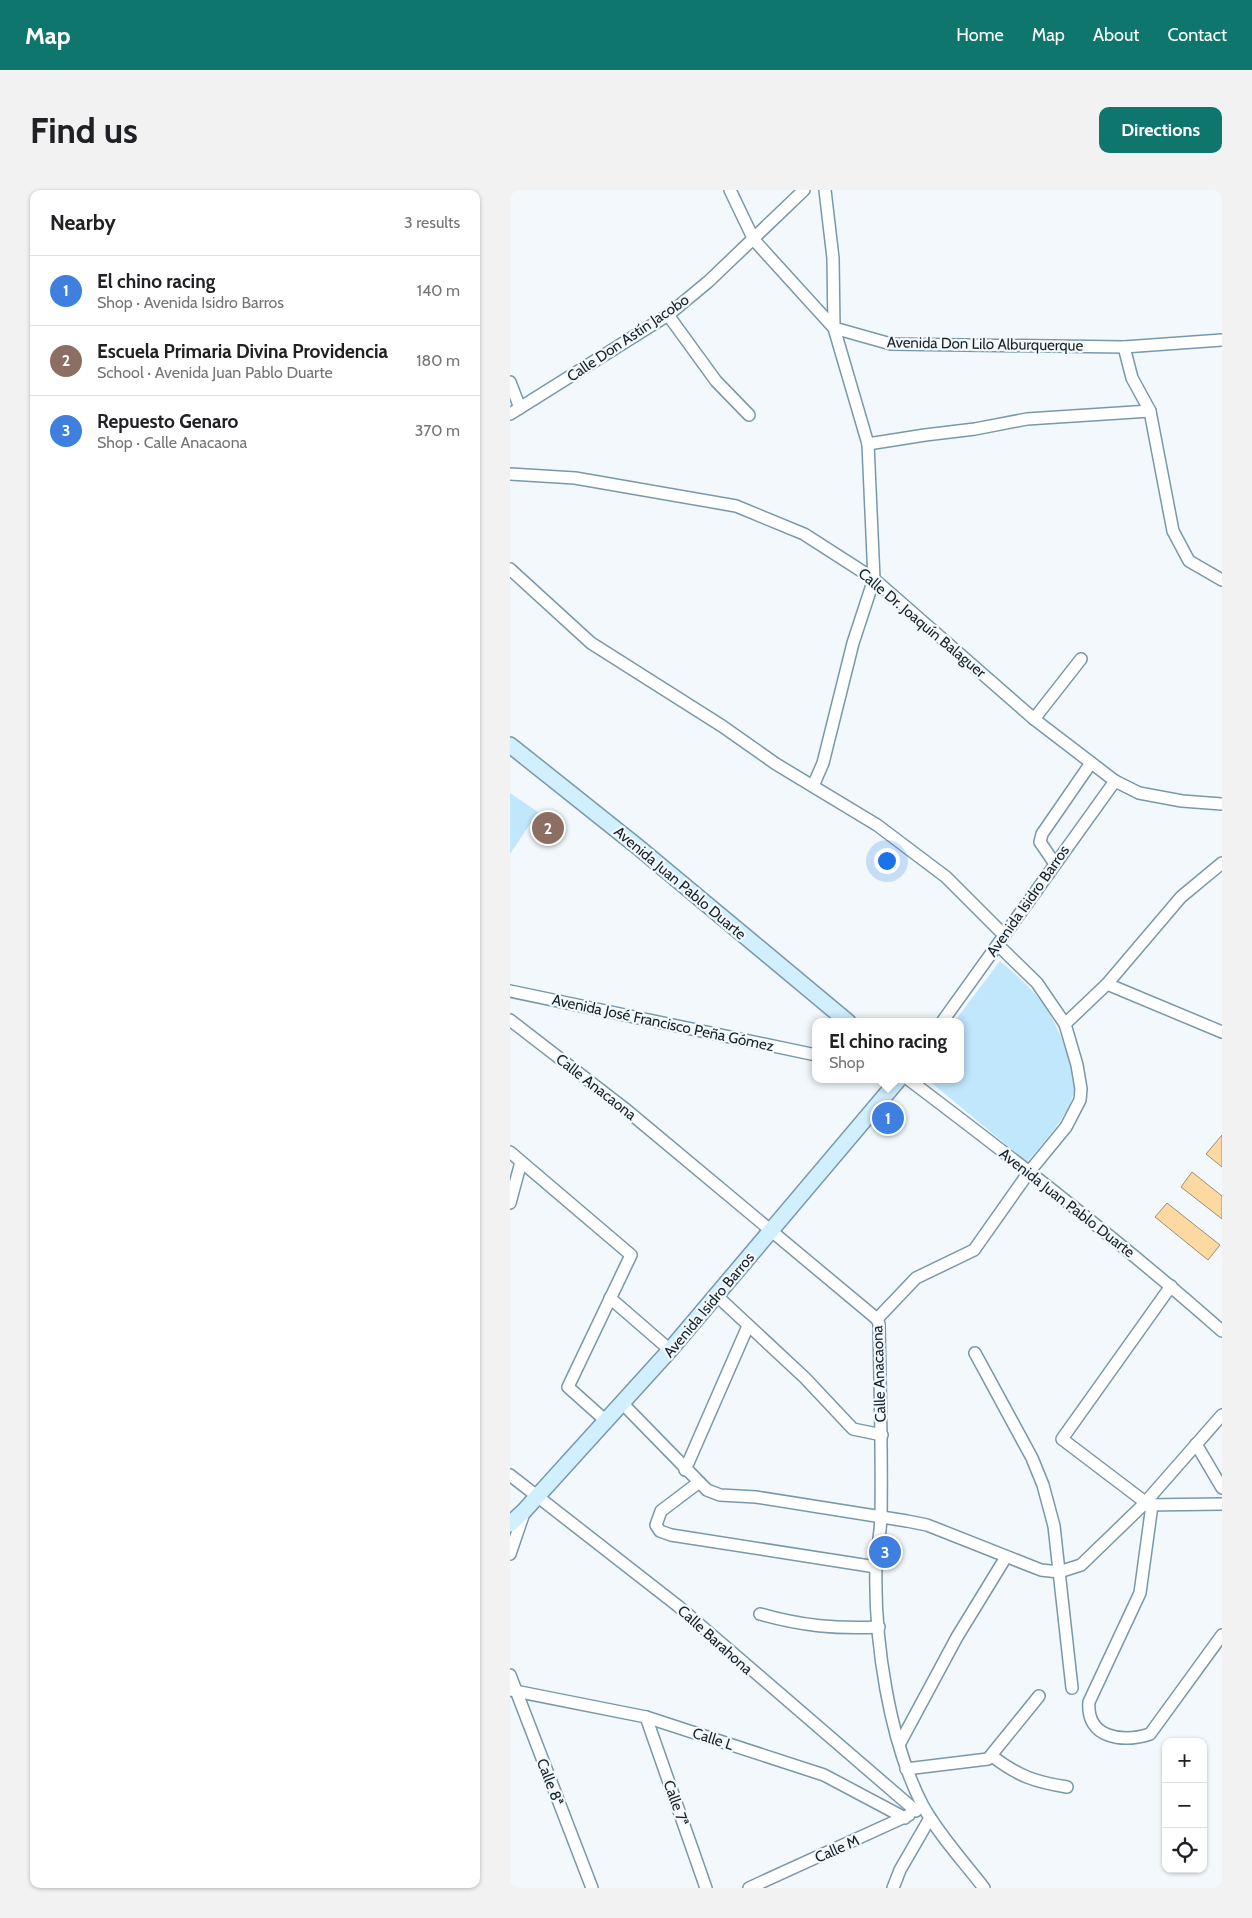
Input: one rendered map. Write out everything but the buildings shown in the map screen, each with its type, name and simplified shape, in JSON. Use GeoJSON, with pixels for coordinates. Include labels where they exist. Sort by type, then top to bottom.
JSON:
{"type":"FeatureCollection","features":[{"type":"Feature","properties":{"kind":"street"},"geometry":{"type":"LineString","coordinates":[[730,190],[754,240],[834,328]]}},
{"type":"Feature","properties":{"kind":"street","name":"Calle Don Astín Jacobo"},"geometry":{"type":"LineString","coordinates":[[515,411],[668,315],[754,240],[804,190]]}},
{"type":"Feature","properties":{"kind":"street"},"geometry":{"type":"LineString","coordinates":[[813,786],[822,763],[853,643],[874,579],[868,444],[834,328],[832,258],[825,190]]}},
{"type":"Feature","properties":{"kind":"street"},"geometry":{"type":"LineString","coordinates":[[668,315],[716,381],[749,415]]}},
{"type":"Feature","properties":{"kind":"street","name":"Avenida Don Lilo Alburquerque"},"geometry":{"type":"LineString","coordinates":[[834,328],[891,344],[1124,347],[1222,340]]}},
{"type":"Feature","properties":{"kind":"street"},"geometry":{"type":"LineString","coordinates":[[1124,347],[1132,378],[1150,411],[1173,532],[1189,561],[1222,580]]}},
{"type":"Feature","properties":{"kind":"street"},"geometry":{"type":"LineString","coordinates":[[510,382],[515,411]]}},
{"type":"Feature","properties":{"kind":"street"},"geometry":{"type":"LineString","coordinates":[[868,444],[924,435],[975,430],[1027,419],[1150,411]]}},
{"type":"Feature","properties":{"kind":"street","name":"Calle Dr. Joaquín Balaguer"},"geometry":{"type":"LineString","coordinates":[[510,474],[575,478],[736,506],[804,534],[874,579],[1034,719],[1115,781],[1139,793],[1182,801],[1222,804]]}},
{"type":"Feature","properties":{"kind":"street"},"geometry":{"type":"LineString","coordinates":[[510,569],[590,643],[715,722],[776,764],[877,825],[935,869],[1001,940],[1037,983],[1065,1024],[1082,1089],[1080,1100],[1066,1127],[1029,1172],[971,1252],[916,1278],[877,1318]]}},
{"type":"Feature","properties":{"kind":"street"},"geometry":{"type":"LineString","coordinates":[[1034,719],[1081,659]]}},
{"type":"Feature","properties":{"kind":"street","name":"Avenida Juan Pablo Duarte"},"geometry":{"type":"LineString","coordinates":[[510,745],[638,847],[839,1018]]}},
{"type":"Feature","properties":{"kind":"street"},"geometry":{"type":"LineString","coordinates":[[1055,864],[1040,842],[1042,834],[1091,763]]}},
{"type":"Feature","properties":{"kind":"street","name":"Avenida Isidro Barros"},"geometry":{"type":"LineString","coordinates":[[945,1018],[1115,781]]}},
{"type":"Feature","properties":{"kind":"street"},"geometry":{"type":"LineString","coordinates":[[1065,1024],[1107,984],[1181,897],[1222,863]]}},
{"type":"Feature","properties":{"kind":"street"},"geometry":{"type":"LineString","coordinates":[[1107,984],[1222,1032]]}},
{"type":"Feature","properties":{"kind":"street","name":"Avenida José Francisco Peña Gómez"},"geometry":{"type":"LineString","coordinates":[[510,991],[812,1052]]}},
{"type":"Feature","properties":{"kind":"street","name":"Calle Anacaona"},"geometry":{"type":"LineString","coordinates":[[510,1020],[624,1108],[771,1232],[877,1318],[879,1324],[882,1435],[881,1516],[876,1567],[879,1627],[890,1716],[919,1808]]}},
{"type":"Feature","properties":{"kind":"street","name":"Avenida Isidro Barros"},"geometry":{"type":"LineString","coordinates":[[510,1524],[623,1404],[717,1296],[896,1083]]}},
{"type":"Feature","properties":{"kind":"street","name":"Avenida Juan Pablo Duarte"},"geometry":{"type":"LineString","coordinates":[[913,1083],[1029,1172],[1171,1286],[1222,1331]]}},
{"type":"Feature","properties":{"kind":"street"},"geometry":{"type":"LineString","coordinates":[[510,1152],[631,1255],[568,1387],[606,1421]]}},
{"type":"Feature","properties":{"kind":"street"},"geometry":{"type":"LineString","coordinates":[[510,1203],[521,1162]]}},
{"type":"Feature","properties":{"kind":"street"},"geometry":{"type":"LineString","coordinates":[[1171,1286],[1062,1439],[1146,1504],[1222,1504]]}},
{"type":"Feature","properties":{"kind":"street"},"geometry":{"type":"LineString","coordinates":[[717,1296],[805,1378],[853,1428],[882,1435]]}},
{"type":"Feature","properties":{"kind":"street"},"geometry":{"type":"LineString","coordinates":[[610,1298],[670,1350]]}},
{"type":"Feature","properties":{"kind":"street"},"geometry":{"type":"LineString","coordinates":[[685,1470],[748,1326]]}},
{"type":"Feature","properties":{"kind":"street"},"geometry":{"type":"LineString","coordinates":[[975,1352],[1032,1458],[1043,1485],[1054,1526],[1072,1688]]}},
{"type":"Feature","properties":{"kind":"street"},"geometry":{"type":"LineString","coordinates":[[623,1404],[685,1470],[707,1490],[720,1495],[756,1498],[881,1516],[927,1526],[1041,1570],[1059,1572],[1080,1565],[1146,1504],[1222,1415]]}},
{"type":"Feature","properties":{"kind":"street"},"geometry":{"type":"LineString","coordinates":[[1196,1444],[1222,1488]]}},
{"type":"Feature","properties":{"kind":"street","name":"Calle Barahona"},"geometry":{"type":"LineString","coordinates":[[510,1475],[678,1606],[919,1808],[930,1818],[984,1888]]}},
{"type":"Feature","properties":{"kind":"street"},"geometry":{"type":"LineString","coordinates":[[698,1483],[661,1510],[656,1525],[660,1531],[671,1535],[876,1567]]}},
{"type":"Feature","properties":{"kind":"street"},"geometry":{"type":"LineString","coordinates":[[1146,1504],[1140,1593],[1089,1702],[1088,1716],[1095,1728],[1109,1735],[1122,1738],[1137,1738],[1150,1734],[1222,1634]]}},
{"type":"Feature","properties":{"kind":"street"},"geometry":{"type":"LineString","coordinates":[[510,1554],[524,1511]]}},
{"type":"Feature","properties":{"kind":"street"},"geometry":{"type":"LineString","coordinates":[[900,1743],[957,1637],[1006,1557]]}},
{"type":"Feature","properties":{"kind":"street"},"geometry":{"type":"LineString","coordinates":[[760,1614],[782,1620],[836,1629],[879,1627]]}},
{"type":"Feature","properties":{"kind":"street","name":"Calle 8ª"},"geometry":{"type":"LineString","coordinates":[[510,1675],[512,1690],[592,1888]]}},
{"type":"Feature","properties":{"kind":"street","name":"Calle L"},"geometry":{"type":"LineString","coordinates":[[512,1690],[646,1717],[824,1775],[905,1818]]}},
{"type":"Feature","properties":{"kind":"street"},"geometry":{"type":"LineString","coordinates":[[906,1769],[984,1762],[992,1756],[1039,1696]]}},
{"type":"Feature","properties":{"kind":"street","name":"Calle 7ª"},"geometry":{"type":"LineString","coordinates":[[646,1717],[706,1888]]}},
{"type":"Feature","properties":{"kind":"street"},"geometry":{"type":"LineString","coordinates":[[992,1756],[1021,1776],[1039,1782],[1067,1787]]}},
{"type":"Feature","properties":{"kind":"street","name":"Calle M"},"geometry":{"type":"LineString","coordinates":[[749,1888],[905,1818],[919,1808]]}},
{"type":"Feature","properties":{"kind":"street"},"geometry":{"type":"LineString","coordinates":[[893,1888],[900,1870],[930,1818]]}},
{"type":"Feature","properties":{"kind":"shaded area"},"geometry":{"type":"Polygon","coordinates":[[[510,793],[538,812],[510,854],[510,793]]]}},
{"type":"Feature","properties":{"kind":"shaded area"},"geometry":{"type":"Polygon","coordinates":[[[1000,961],[1032,990],[1053,1019],[1068,1056],[1074,1089],[1068,1108],[1062,1118],[1027,1162],[932,1083],[964,1083],[964,1018],[957,1018],[1000,961]]]}},
{"type":"Feature","properties":{"kind":"place","name":"Escuela Primaria Divina Providencia"},"geometry":{"type":"Point","coordinates":[548,828]}},
{"type":"Feature","properties":{"kind":"place","name":"El chino racing"},"geometry":{"type":"Point","coordinates":[888,1118]}},
{"type":"Feature","properties":{"kind":"place","name":"Repuesto Genaro"},"geometry":{"type":"Point","coordinates":[885,1552]}}]}
